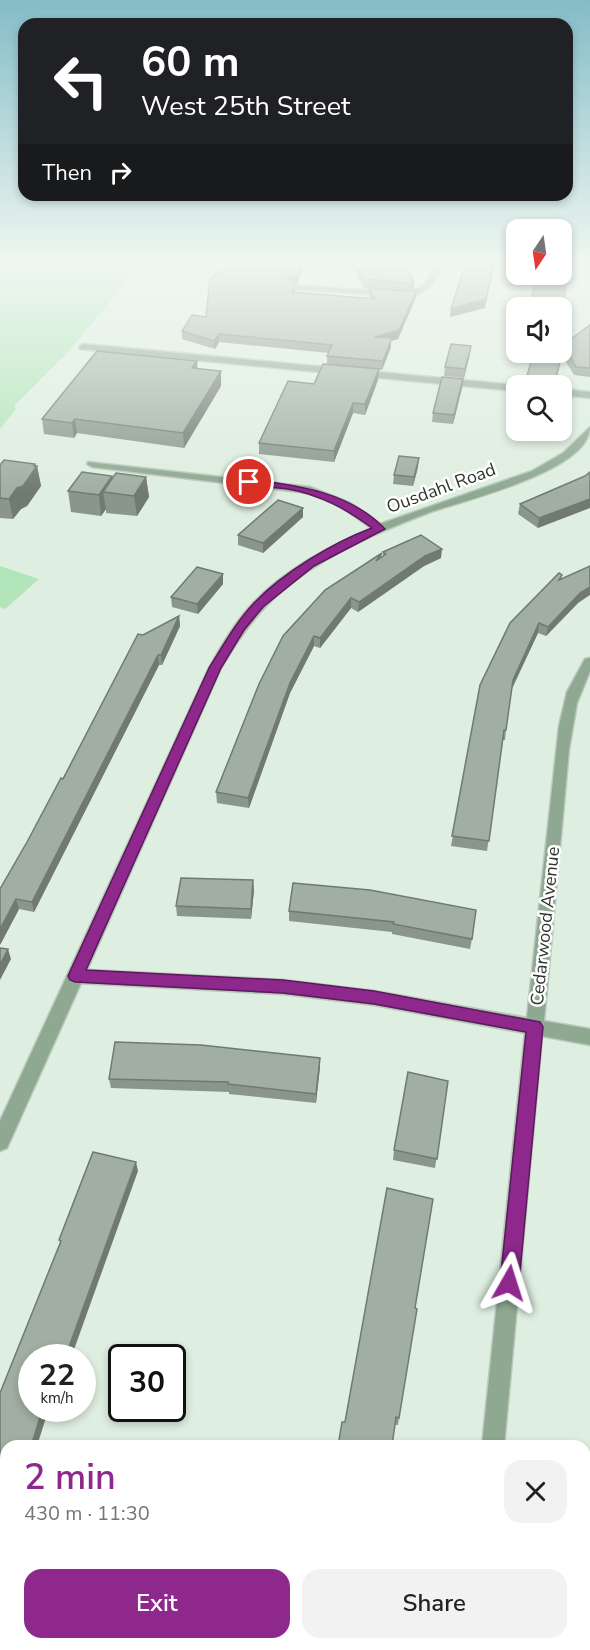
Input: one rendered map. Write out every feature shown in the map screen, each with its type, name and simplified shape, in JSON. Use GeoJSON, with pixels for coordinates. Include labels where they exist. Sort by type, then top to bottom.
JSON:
{"type":"FeatureCollection","features":[{"type":"Feature","properties":{"kind":"street"},"geometry":{"type":"LineString","coordinates":[[83,346],[506,387]]}},
{"type":"Feature","properties":{"kind":"street"},"geometry":{"type":"LineString","coordinates":[[572,394],[590,395]]}},
{"type":"Feature","properties":{"kind":"street","name":"Ousdahl Road"},"geometry":{"type":"LineString","coordinates":[[0,1142],[215,668],[239,629],[259,604],[310,564],[364,535],[536,473],[570,453],[584,440],[590,430]]}},
{"type":"Feature","properties":{"kind":"street"},"geometry":{"type":"LineString","coordinates":[[92,464],[310,490],[346,505],[380,529]]}},
{"type":"Feature","properties":{"kind":"street","name":"Cedarwood Avenue"},"geometry":{"type":"LineString","coordinates":[[494,1440],[562,749],[569,704],[575,685],[590,662]]}},
{"type":"Feature","properties":{"kind":"street"},"geometry":{"type":"LineString","coordinates":[[75,976],[283,987],[374,998],[590,1037]]}},
{"type":"Feature","properties":{"kind":"green space"},"geometry":{"type":"Polygon","coordinates":[[[0,339],[79,339],[14,406],[16,409],[0,429],[0,339]]]}},
{"type":"Feature","properties":{"kind":"green space"},"geometry":{"type":"Polygon","coordinates":[[[0,566],[39,579],[5,609],[0,607],[0,566]]]}},
{"type":"Feature","properties":{"kind":"building"},"geometry":{"type":"Polygon","coordinates":[[[270,339],[392,339],[383,361],[327,356],[332,345],[270,339]]]}},
{"type":"Feature","properties":{"kind":"building"},"geometry":{"type":"Polygon","coordinates":[[[572,339],[590,339],[590,368],[576,367],[572,360],[572,339]]]}},
{"type":"Feature","properties":{"kind":"building"},"geometry":{"type":"Polygon","coordinates":[[[451,344],[471,346],[465,369],[445,367],[451,344]]]}},
{"type":"Feature","properties":{"kind":"building"},"geometry":{"type":"Polygon","coordinates":[[[97,351],[197,361],[192,368],[221,371],[183,433],[75,419],[72,423],[42,419],[97,351]]]}},
{"type":"Feature","properties":{"kind":"building"},"geometry":{"type":"Polygon","coordinates":[[[531,363],[560,363],[557,375],[527,375],[531,363]]]}},
{"type":"Feature","properties":{"kind":"building"},"geometry":{"type":"Polygon","coordinates":[[[323,364],[379,369],[365,404],[353,403],[334,451],[259,443],[288,381],[314,384],[323,364]]]}},
{"type":"Feature","properties":{"kind":"building"},"geometry":{"type":"Polygon","coordinates":[[[442,377],[463,379],[454,415],[433,413],[442,377]]]}},
{"type":"Feature","properties":{"kind":"building"},"geometry":{"type":"Polygon","coordinates":[[[399,456],[419,458],[414,477],[394,475],[399,456]]]}},
{"type":"Feature","properties":{"kind":"building"},"geometry":{"type":"Polygon","coordinates":[[[4,460],[37,466],[23,486],[17,488],[9,499],[0,498],[0,465],[4,460]]]}},
{"type":"Feature","properties":{"kind":"building"},"geometry":{"type":"Polygon","coordinates":[[[82,472],[112,476],[99,495],[68,491],[82,472]]]}},
{"type":"Feature","properties":{"kind":"building"},"geometry":{"type":"Polygon","coordinates":[[[590,472],[590,499],[539,518],[520,504],[585,476],[590,472]]]}},
{"type":"Feature","properties":{"kind":"building"},"geometry":{"type":"Polygon","coordinates":[[[116,473],[146,477],[134,496],[103,492],[116,473]]]}},
{"type":"Feature","properties":{"kind":"building"},"geometry":{"type":"Polygon","coordinates":[[[278,500],[303,508],[263,543],[238,535],[278,500]]]}},
{"type":"Feature","properties":{"kind":"building"},"geometry":{"type":"Polygon","coordinates":[[[421,535],[442,549],[425,556],[359,602],[351,598],[320,638],[314,636],[290,683],[248,798],[216,792],[259,684],[283,636],[325,590],[382,553],[376,561],[386,554],[383,552],[421,535]]]}},
{"type":"Feature","properties":{"kind":"building"},"geometry":{"type":"Polygon","coordinates":[[[590,566],[590,587],[580,593],[548,627],[539,623],[513,680],[489,841],[452,836],[480,685],[510,623],[559,573],[562,575],[559,580],[590,566]]]}},
{"type":"Feature","properties":{"kind":"building"},"geometry":{"type":"Polygon","coordinates":[[[197,567],[223,574],[197,604],[171,597],[197,567]]]}},
{"type":"Feature","properties":{"kind":"building"},"geometry":{"type":"Polygon","coordinates":[[[179,616],[161,655],[158,655],[32,902],[16,899],[0,929],[0,889],[61,778],[63,779],[138,634],[143,635],[179,616]]]}},
{"type":"Feature","properties":{"kind":"building"},"geometry":{"type":"Polygon","coordinates":[[[181,878],[253,880],[251,909],[176,906],[181,878]]]}},
{"type":"Feature","properties":{"kind":"building"},"geometry":{"type":"Polygon","coordinates":[[[293,883],[370,890],[476,910],[472,939],[393,924],[394,922],[289,911],[293,883]]]}},
{"type":"Feature","properties":{"kind":"building"},"geometry":{"type":"Polygon","coordinates":[[[0,948],[8,949],[0,965],[0,948]]]}},
{"type":"Feature","properties":{"kind":"building"},"geometry":{"type":"Polygon","coordinates":[[[115,1042],[201,1045],[320,1058],[316,1094],[228,1084],[228,1082],[109,1079],[115,1042]]]}},
{"type":"Feature","properties":{"kind":"building"},"geometry":{"type":"Polygon","coordinates":[[[408,1072],[448,1081],[437,1159],[394,1150],[408,1072]]]}},
{"type":"Feature","properties":{"kind":"building"},"geometry":{"type":"Polygon","coordinates":[[[93,1152],[136,1162],[70,1344],[20,1344],[61,1241],[59,1240],[93,1152]]]}},
{"type":"Feature","properties":{"kind":"building"},"geometry":{"type":"Polygon","coordinates":[[[387,1188],[433,1199],[399,1418],[396,1417],[393,1440],[339,1440],[342,1422],[345,1422],[387,1188]]]}},
{"type":"Feature","properties":{"kind":"building"},"geometry":{"type":"Polygon","coordinates":[[[18,1348],[18,1422],[39,1422],[33,1440],[0,1440],[0,1393],[18,1348]]]}},
{"type":"Feature","properties":{"kind":"route"},"geometry":{"type":"LineString","coordinates":[[249,482],[310,490],[346,505],[380,529],[345,544],[310,564],[282,585],[259,604],[226,648],[75,976],[283,987],[374,998],[535,1027],[509,1283]]}}]}
